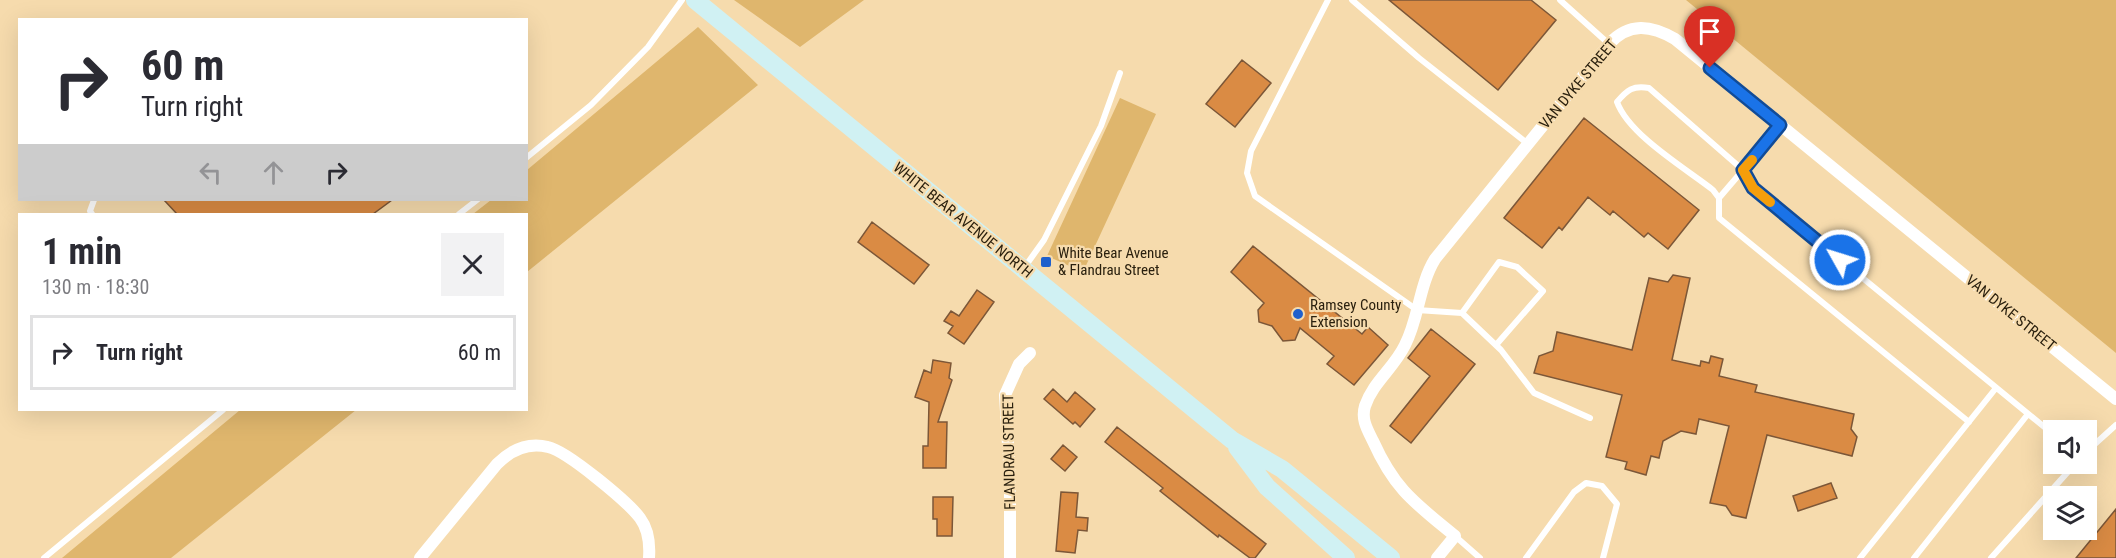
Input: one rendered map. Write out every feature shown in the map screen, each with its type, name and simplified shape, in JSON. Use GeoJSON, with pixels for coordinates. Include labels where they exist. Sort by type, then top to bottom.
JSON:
{"type":"FeatureCollection","features":[{"type":"Feature","properties":{"kind":"main road","name":"WHITE BEAR AVENUE NORTH"},"geometry":{"type":"LineString","coordinates":[[694,0],[1232,440],[1282,469],[1391,558]]}},
{"type":"Feature","properties":{"kind":"main road","name":"WHITE BEAR AVENUE NORTH"},"geometry":{"type":"LineString","coordinates":[[1232,440],[1267,487],[1346,558]]}},
{"type":"Feature","properties":{"kind":"street","name":"VAN DYKE STREET"},"geometry":{"type":"LineString","coordinates":[[1455,536],[1395,482],[1386,470],[1364,418],[1372,391],[1405,347],[1429,270],[1436,259],[1609,44],[1620,34],[1635,28],[1653,28],[1662,32],[1780,125],[2116,399]]}},
{"type":"Feature","properties":{"kind":"street","name":"FLANDRAU STREET"},"geometry":{"type":"LineString","coordinates":[[1010,558],[1010,479],[1005,395],[1019,364],[1030,352]]}},
{"type":"Feature","properties":{"kind":"street"},"geometry":{"type":"LineString","coordinates":[[420,558],[507,454],[533,445],[560,451],[632,508],[647,531],[649,558]]}},
{"type":"Feature","properties":{"kind":"street"},"geometry":{"type":"LineString","coordinates":[[1437,558],[1455,536]]}},
{"type":"Feature","properties":{"kind":"lane"},"geometry":{"type":"LineString","coordinates":[[528,156],[591,105],[648,47],[682,0]]}},
{"type":"Feature","properties":{"kind":"lane"},"geometry":{"type":"LineString","coordinates":[[1328,0],[1251,151],[1247,173],[1249,185],[1255,196],[1417,310],[1461,313],[1496,345],[1534,393],[1590,418]]}},
{"type":"Feature","properties":{"kind":"lane"},"geometry":{"type":"LineString","coordinates":[[1352,0],[1419,58],[1528,144]]}},
{"type":"Feature","properties":{"kind":"lane"},"geometry":{"type":"LineString","coordinates":[[1560,0],[1609,44]]}},
{"type":"Feature","properties":{"kind":"lane"},"geometry":{"type":"LineString","coordinates":[[1023,269],[1044,240],[1101,126],[1120,73]]}},
{"type":"Feature","properties":{"kind":"lane"},"geometry":{"type":"LineString","coordinates":[[1719,198],[1622,114],[1617,102],[1625,92],[1636,85],[1649,88],[1743,170],[1753,188],[2043,426]]}},
{"type":"Feature","properties":{"kind":"lane"},"geometry":{"type":"LineString","coordinates":[[1780,125],[1719,198],[1719,218],[1969,422]]}},
{"type":"Feature","properties":{"kind":"lane"},"geometry":{"type":"LineString","coordinates":[[460,213],[476,201]]}},
{"type":"Feature","properties":{"kind":"lane"},"geometry":{"type":"LineString","coordinates":[[1461,313],[1499,262],[1517,267],[1543,291],[1496,345]]}},
{"type":"Feature","properties":{"kind":"lane"},"geometry":{"type":"LineString","coordinates":[[1860,558],[1996,388]]}},
{"type":"Feature","properties":{"kind":"lane"},"geometry":{"type":"LineString","coordinates":[[44,558],[222,411]]}},
{"type":"Feature","properties":{"kind":"lane"},"geometry":{"type":"LineString","coordinates":[[1914,558],[2028,414]]}},
{"type":"Feature","properties":{"kind":"lane"},"geometry":{"type":"LineString","coordinates":[[2097,442],[2116,425]]}},
{"type":"Feature","properties":{"kind":"lane"},"geometry":{"type":"LineString","coordinates":[[1991,558],[2066,474]]}},
{"type":"Feature","properties":{"kind":"lane"},"geometry":{"type":"LineString","coordinates":[[1526,558],[1574,492],[1586,483],[1602,486],[1617,504],[1603,558]]}},
{"type":"Feature","properties":{"kind":"lane"},"geometry":{"type":"LineString","coordinates":[[1455,536],[1480,558]]}},
{"type":"Feature","properties":{"kind":"shaded area"},"geometry":{"type":"Polygon","coordinates":[[[734,0],[864,0],[800,47],[734,0]]]}},
{"type":"Feature","properties":{"kind":"shaded area"},"geometry":{"type":"Polygon","coordinates":[[[1686,0],[2116,0],[2116,353],[1686,0]]]}},
{"type":"Feature","properties":{"kind":"shaded area"},"geometry":{"type":"Polygon","coordinates":[[[698,27],[758,85],[528,271],[528,213],[474,213],[490,201],[528,201],[528,169],[698,27]]]}},
{"type":"Feature","properties":{"kind":"shaded area"},"geometry":{"type":"Polygon","coordinates":[[[1120,98],[1156,114],[1083,272],[1047,256],[1120,98]]]}},
{"type":"Feature","properties":{"kind":"shaded area"},"geometry":{"type":"Polygon","coordinates":[[[239,411],[355,411],[171,558],[62,558],[239,411]]]}},
{"type":"Feature","properties":{"kind":"building"},"geometry":{"type":"Polygon","coordinates":[[[1389,0],[1531,0],[1556,20],[1498,90],[1389,0]]]}},
{"type":"Feature","properties":{"kind":"building"},"geometry":{"type":"Polygon","coordinates":[[[1242,60],[1271,83],[1235,127],[1206,104],[1242,60]]]}},
{"type":"Feature","properties":{"kind":"building"},"geometry":{"type":"Polygon","coordinates":[[[1584,118],[1699,210],[1668,249],[1648,233],[1644,237],[1613,211],[1610,215],[1588,197],[1562,230],[1559,227],[1542,248],[1504,218],[1584,118]]]}},
{"type":"Feature","properties":{"kind":"building"},"geometry":{"type":"Polygon","coordinates":[[[165,201],[391,201],[374,213],[176,213],[165,201]]]}},
{"type":"Feature","properties":{"kind":"building"},"geometry":{"type":"Polygon","coordinates":[[[872,222],[929,265],[914,284],[858,242],[872,222]]]}},
{"type":"Feature","properties":{"kind":"building","name":"Ramsey County Extension"},"geometry":{"type":"Polygon","coordinates":[[[1253,246],[1362,334],[1368,327],[1388,345],[1354,385],[1327,364],[1334,356],[1300,328],[1295,340],[1283,341],[1272,326],[1259,322],[1258,310],[1264,303],[1231,272],[1253,246]]]}},
{"type":"Feature","properties":{"kind":"building"},"geometry":{"type":"Polygon","coordinates":[[[1673,275],[1690,278],[1672,360],[1700,366],[1701,361],[1709,363],[1711,356],[1723,359],[1719,376],[1757,385],[1755,392],[1854,414],[1851,429],[1857,437],[1852,456],[1767,435],[1746,518],[1732,515],[1726,506],[1710,503],[1729,426],[1699,419],[1696,434],[1681,431],[1663,441],[1659,458],[1651,456],[1646,475],[1625,469],[1627,462],[1606,457],[1622,395],[1534,373],[1539,356],[1553,351],[1557,332],[1632,350],[1649,278],[1668,282],[1673,275]]]}},
{"type":"Feature","properties":{"kind":"building"},"geometry":{"type":"Polygon","coordinates":[[[977,290],[994,302],[964,344],[948,333],[953,326],[944,321],[951,311],[959,316],[977,290]]]}},
{"type":"Feature","properties":{"kind":"building"},"geometry":{"type":"Polygon","coordinates":[[[1431,329],[1475,364],[1411,443],[1390,426],[1430,376],[1408,358],[1431,329]]]}},
{"type":"Feature","properties":{"kind":"building"},"geometry":{"type":"Polygon","coordinates":[[[933,360],[951,363],[949,378],[952,380],[938,422],[947,422],[946,468],[923,468],[923,446],[928,446],[929,402],[915,397],[924,370],[931,373],[933,360]]]}},
{"type":"Feature","properties":{"kind":"building"},"geometry":{"type":"Polygon","coordinates":[[[1053,389],[1067,402],[1075,392],[1095,409],[1080,427],[1075,422],[1073,424],[1044,399],[1053,389]]]}},
{"type":"Feature","properties":{"kind":"building"},"geometry":{"type":"Polygon","coordinates":[[[1117,427],[1266,544],[1255,558],[1250,558],[1219,535],[1218,537],[1160,491],[1163,488],[1105,442],[1117,427]]]}},
{"type":"Feature","properties":{"kind":"building"},"geometry":{"type":"Polygon","coordinates":[[[1063,445],[1077,457],[1065,471],[1051,459],[1063,445]]]}},
{"type":"Feature","properties":{"kind":"building"},"geometry":{"type":"Polygon","coordinates":[[[1831,483],[1837,498],[1798,511],[1793,496],[1831,483]]]}},
{"type":"Feature","properties":{"kind":"building"},"geometry":{"type":"Polygon","coordinates":[[[1061,492],[1078,493],[1076,517],[1088,518],[1087,531],[1078,530],[1075,553],[1056,551],[1061,492]]]}},
{"type":"Feature","properties":{"kind":"building"},"geometry":{"type":"Polygon","coordinates":[[[933,497],[953,497],[952,536],[937,536],[937,519],[933,519],[933,497]]]}},
{"type":"Feature","properties":{"kind":"building"},"geometry":{"type":"Polygon","coordinates":[[[2116,509],[2116,558],[2076,558],[2091,540],[2097,540],[2097,532],[2116,509]]]}},
{"type":"Feature","properties":{"kind":"slow traffic"},"geometry":{"type":"LineString","coordinates":[[1752,160],[1743,170],[1753,188],[1770,202]]}},
{"type":"Feature","properties":{"kind":"place","name":"White Bear Avenue & Flandrau Street"},"geometry":{"type":"Point","coordinates":[1046,262]}},
{"type":"Feature","properties":{"kind":"place","name":"Ramsey County Extension"},"geometry":{"type":"Point","coordinates":[1298,314]}},
{"type":"Feature","properties":{"kind":"route"},"geometry":{"type":"LineString","coordinates":[[1710,68],[1780,125],[1743,170],[1753,188],[1840,260]]}}]}
